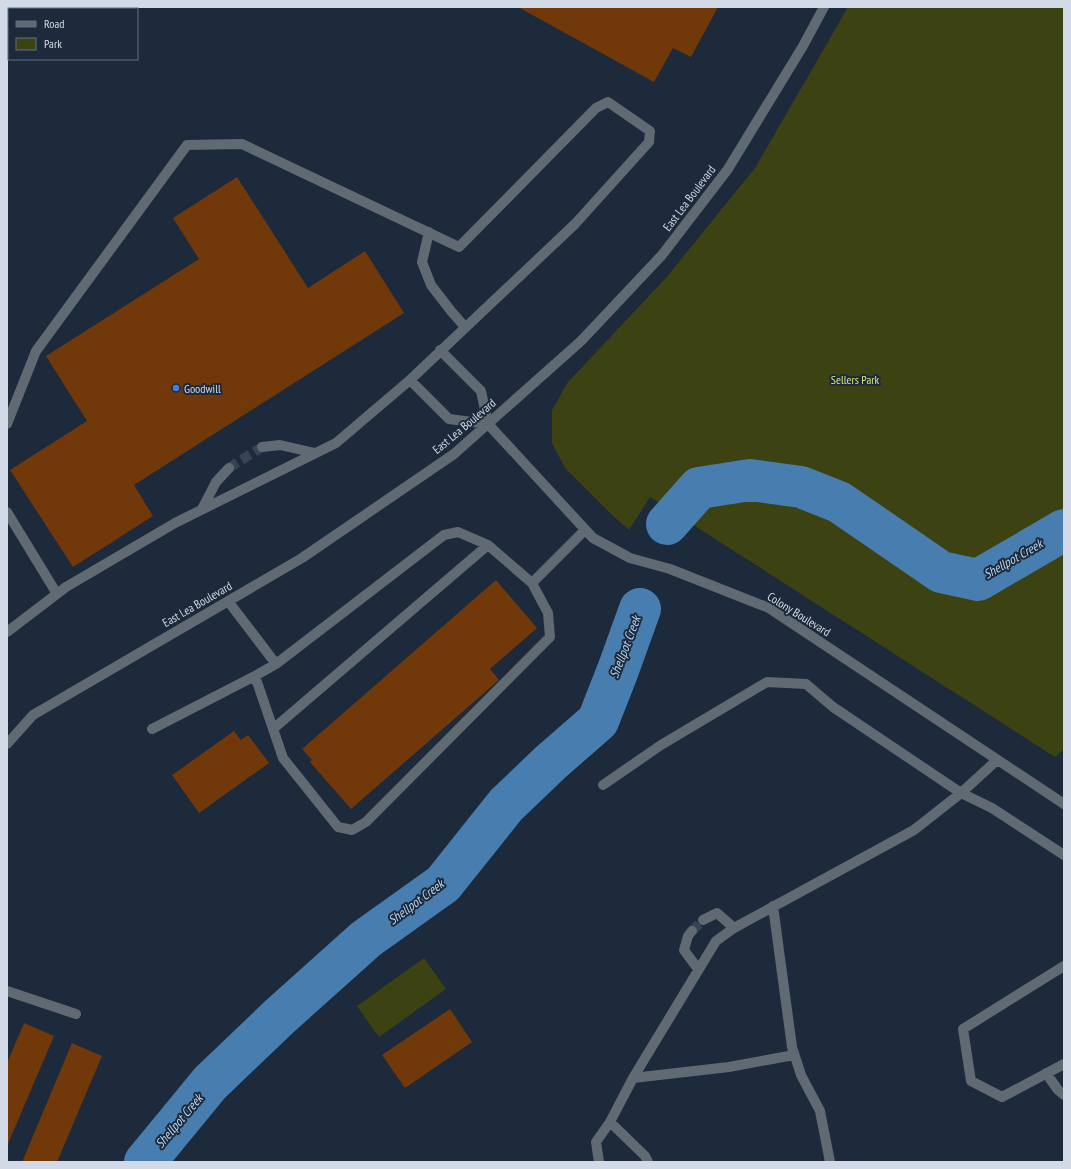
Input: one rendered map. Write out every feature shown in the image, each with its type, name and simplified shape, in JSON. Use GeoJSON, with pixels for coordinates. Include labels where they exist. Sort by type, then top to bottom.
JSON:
{"type":"FeatureCollection","features":[{"type":"Feature","properties":{"kind":"street","name":"East Lea Boulevard"},"geometry":{"type":"LineString","coordinates":[[7,744],[34,715],[308,554],[454,454],[582,341],[662,255],[728,169],[803,46],[824,7]]}},
{"type":"Feature","properties":{"kind":"street"},"geometry":{"type":"LineString","coordinates":[[7,424],[36,351],[187,145],[242,144],[459,247],[596,108],[608,102],[650,131],[649,142],[575,224],[410,380],[336,443],[175,522],[66,587],[7,632]]}},
{"type":"Feature","properties":{"kind":"street"},"geometry":{"type":"LineString","coordinates":[[429,232],[422,262],[431,285],[465,327]]}},
{"type":"Feature","properties":{"kind":"street"},"geometry":{"type":"LineString","coordinates":[[410,380],[449,419],[488,424],[481,391],[440,350]]}},
{"type":"Feature","properties":{"kind":"street","name":"Colony Boulevard"},"geometry":{"type":"LineString","coordinates":[[488,424],[593,538],[630,558],[670,570],[769,608],[1064,804]]}},
{"type":"Feature","properties":{"kind":"street"},"geometry":{"type":"LineString","coordinates":[[262,446],[280,445],[315,453]]}},
{"type":"Feature","properties":{"kind":"street"},"geometry":{"type":"LineString","coordinates":[[202,510],[216,482],[229,468]]}},
{"type":"Feature","properties":{"kind":"street"},"geometry":{"type":"LineString","coordinates":[[7,512],[57,594]]}},
{"type":"Feature","properties":{"kind":"street"},"geometry":{"type":"LineString","coordinates":[[532,583],[585,530]]}},
{"type":"Feature","properties":{"kind":"street"},"geometry":{"type":"LineString","coordinates":[[152,729],[276,664],[444,535],[458,532],[488,545],[532,583],[548,613],[550,638],[366,822],[352,830],[338,827],[283,758],[255,676]]}},
{"type":"Feature","properties":{"kind":"street"},"geometry":{"type":"LineString","coordinates":[[273,729],[488,545]]}},
{"type":"Feature","properties":{"kind":"street"},"geometry":{"type":"LineString","coordinates":[[228,601],[276,664]]}},
{"type":"Feature","properties":{"kind":"street"},"geometry":{"type":"LineString","coordinates":[[603,785],[661,745],[767,682],[806,684],[833,707],[961,793],[992,808],[1064,855]]}},
{"type":"Feature","properties":{"kind":"street"},"geometry":{"type":"LineString","coordinates":[[598,1162],[596,1142],[610,1122],[633,1078],[716,941],[734,928],[773,906],[914,830],[961,793],[997,760]]}},
{"type":"Feature","properties":{"kind":"street"},"geometry":{"type":"LineString","coordinates":[[773,906],[792,1047],[802,1076],[820,1111],[830,1162]]}},
{"type":"Feature","properties":{"kind":"street"},"geometry":{"type":"LineString","coordinates":[[703,920],[717,913],[734,928]]}},
{"type":"Feature","properties":{"kind":"street"},"geometry":{"type":"LineString","coordinates":[[692,931],[688,936],[684,950],[698,969]]}},
{"type":"Feature","properties":{"kind":"street"},"geometry":{"type":"LineString","coordinates":[[1064,966],[963,1029],[971,1081],[1002,1097],[1064,1064]]}},
{"type":"Feature","properties":{"kind":"street"},"geometry":{"type":"LineString","coordinates":[[7,991],[76,1014]]}},
{"type":"Feature","properties":{"kind":"street"},"geometry":{"type":"LineString","coordinates":[[633,1078],[729,1067],[794,1055]]}},
{"type":"Feature","properties":{"kind":"street"},"geometry":{"type":"LineString","coordinates":[[1046,1073],[1058,1090],[1064,1095]]}},
{"type":"Feature","properties":{"kind":"street"},"geometry":{"type":"LineString","coordinates":[[610,1122],[645,1156],[648,1162]]}},
{"type":"Feature","properties":{"kind":"green space","name":"Sellers Park"},"geometry":{"type":"Polygon","coordinates":[[[848,7],[1064,7],[1064,749],[1055,757],[650,497],[629,530],[565,468],[552,443],[552,410],[568,382],[665,279],[755,168],[848,7]]]}},
{"type":"Feature","properties":{"kind":"green space"},"geometry":{"type":"Polygon","coordinates":[[[424,958],[446,989],[379,1037],[357,1006],[424,958]]]}},
{"type":"Feature","properties":{"kind":"building"},"geometry":{"type":"Polygon","coordinates":[[[518,7],[718,7],[691,57],[673,48],[654,82],[518,7]]]}},
{"type":"Feature","properties":{"kind":"building","name":"Goodwill"},"geometry":{"type":"Polygon","coordinates":[[[237,177],[308,288],[365,251],[404,313],[134,485],[153,516],[73,567],[10,470],[87,421],[46,356],[199,259],[173,218],[237,177]]]}},
{"type":"Feature","properties":{"kind":"building"},"geometry":{"type":"Polygon","coordinates":[[[496,580],[537,628],[490,669],[499,680],[351,809],[310,762],[312,760],[302,749],[496,580]]]}},
{"type":"Feature","properties":{"kind":"building"},"geometry":{"type":"Polygon","coordinates":[[[234,731],[241,740],[248,735],[269,763],[199,813],[172,775],[234,731]]]}},
{"type":"Feature","properties":{"kind":"building"},"geometry":{"type":"Polygon","coordinates":[[[450,1009],[472,1042],[405,1088],[382,1055],[450,1009]]]}},
{"type":"Feature","properties":{"kind":"building"},"geometry":{"type":"Polygon","coordinates":[[[24,1023],[54,1036],[7,1146],[7,1063],[24,1023]]]}},
{"type":"Feature","properties":{"kind":"building"},"geometry":{"type":"Polygon","coordinates":[[[72,1043],[102,1056],[57,1162],[22,1162],[72,1043]]]}},
{"type":"Feature","properties":{"kind":"waterway","name":"Shellpot Creek"},"geometry":{"type":"LineString","coordinates":[[667,524],[699,488],[750,480],[801,487],[839,502],[941,572],[978,580],[1064,530]]}},
{"type":"Feature","properties":{"kind":"waterway","name":"Shellpot Creek"},"geometry":{"type":"LineString","coordinates":[[145,1162],[210,1083],[279,1017],[366,939],[443,884],[506,805],[551,762],[598,721],[640,609]]}},
{"type":"Feature","properties":{"kind":"tunnel"},"geometry":{"type":"LineString","coordinates":[[229,468],[262,447]]}},
{"type":"Feature","properties":{"kind":"tunnel"},"geometry":{"type":"LineString","coordinates":[[692,931],[703,920]]}},
{"type":"Feature","properties":{"kind":"place","name":"Goodwill"},"geometry":{"type":"Point","coordinates":[176,388]}}]}
